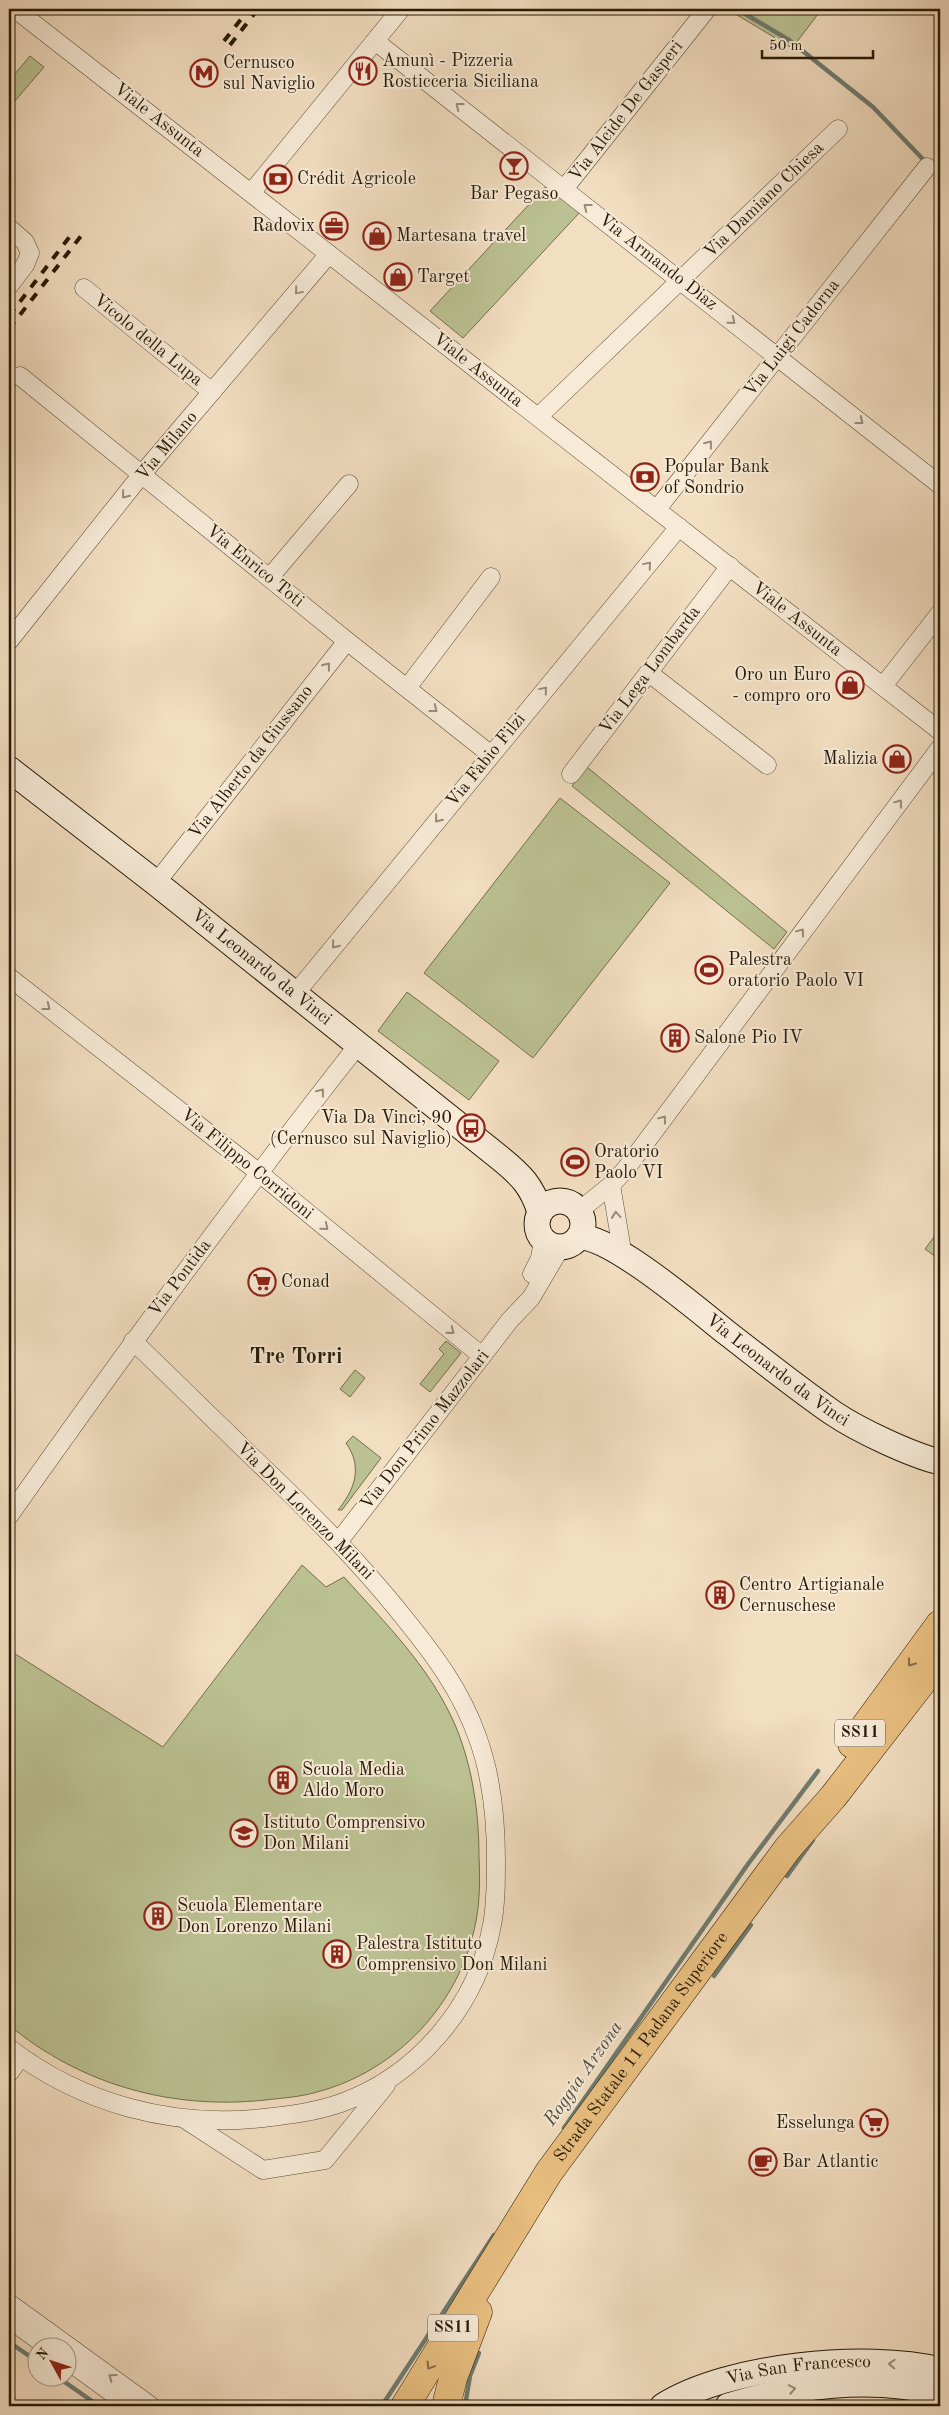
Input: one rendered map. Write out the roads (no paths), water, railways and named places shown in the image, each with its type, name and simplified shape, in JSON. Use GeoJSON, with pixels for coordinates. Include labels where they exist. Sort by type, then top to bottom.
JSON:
{"type":"FeatureCollection","features":[{"type":"Feature","properties":{"kind":"main road","name":"SS11"},"geometry":{"type":"LineString","coordinates":[[788,1848],[835,1767],[940,1624]]}},
{"type":"Feature","properties":{"kind":"main road","name":"SS11"},"geometry":{"type":"LineString","coordinates":[[788,1848],[833,1797],[940,1659]]}},
{"type":"Feature","properties":{"kind":"main road","name":"Strada Statale 11 Padana Superiore"},"geometry":{"type":"LineString","coordinates":[[405,2406],[549,2172],[788,1848]]}},
{"type":"Feature","properties":{"kind":"main road","name":"Strada Statale 11 Padana Superiore"},"geometry":{"type":"LineString","coordinates":[[446,2406],[453,2378],[502,2250]]}},
{"type":"Feature","properties":{"kind":"street","name":"Viale Assunta"},"geometry":{"type":"LineString","coordinates":[[16,9],[940,731]]}},
{"type":"Feature","properties":{"kind":"street"},"geometry":{"type":"LineString","coordinates":[[251,193],[401,9]]}},
{"type":"Feature","properties":{"kind":"street","name":"Via Alcide De Gasperi"},"geometry":{"type":"LineString","coordinates":[[564,189],[707,9]]}},
{"type":"Feature","properties":{"kind":"street","name":"Via Armando Diaz"},"geometry":{"type":"LineString","coordinates":[[375,41],[940,485]]}},
{"type":"Feature","properties":{"kind":"street","name":"Via Damiano Chiesa"},"geometry":{"type":"LineString","coordinates":[[538,416],[838,128]]}},
{"type":"Feature","properties":{"kind":"street","name":"Via Luigi Cadorna"},"geometry":{"type":"LineString","coordinates":[[657,509],[927,167]]}},
{"type":"Feature","properties":{"kind":"street"},"geometry":{"type":"LineString","coordinates":[[9,228],[25,242],[30,253],[25,265],[9,286]]}},
{"type":"Feature","properties":{"kind":"street","name":"Via Milano"},"geometry":{"type":"LineString","coordinates":[[9,641],[142,474],[329,254]]}},
{"type":"Feature","properties":{"kind":"street","name":"Vicolo della Lupa"},"geometry":{"type":"LineString","coordinates":[[84,288],[212,392]]}},
{"type":"Feature","properties":{"kind":"street","name":"Via Enrico Toti"},"geometry":{"type":"LineString","coordinates":[[20,376],[270,577],[350,644],[490,754]]}},
{"type":"Feature","properties":{"kind":"street"},"geometry":{"type":"LineString","coordinates":[[270,577],[349,484]]}},
{"type":"Feature","properties":{"kind":"street","name":"Via Fabio Filzi"},"geometry":{"type":"LineString","coordinates":[[295,994],[490,754],[679,527]]}},
{"type":"Feature","properties":{"kind":"street","name":"Via Lega Lombarda"},"geometry":{"type":"LineString","coordinates":[[571,774],[730,566]]}},
{"type":"Feature","properties":{"kind":"street"},"geometry":{"type":"LineString","coordinates":[[407,688],[492,577]]}},
{"type":"Feature","properties":{"kind":"street"},"geometry":{"type":"LineString","coordinates":[[883,686],[940,613]]}},
{"type":"Feature","properties":{"kind":"street","name":"Via Alberto da Giussano"},"geometry":{"type":"LineString","coordinates":[[156,883],[350,644]]}},
{"type":"Feature","properties":{"kind":"street"},"geometry":{"type":"LineString","coordinates":[[648,673],[768,764]]}},
{"type":"Feature","properties":{"kind":"street"},"geometry":{"type":"LineString","coordinates":[[568,1225],[611,1185],[629,1164],[940,748]]}},
{"type":"Feature","properties":{"kind":"street","name":"Via Leonardo da Vinci"},"geometry":{"type":"LineString","coordinates":[[9,768],[156,883],[513,1169],[534,1193],[540,1212],[537,1226],[568,1225],[620,1244],[642,1267]]}},
{"type":"Feature","properties":{"kind":"street","name":"Via Filippo Corridoni"},"geometry":{"type":"LineString","coordinates":[[9,977],[258,1172],[482,1356]]}},
{"type":"Feature","properties":{"kind":"street","name":"Via Pontida"},"geometry":{"type":"LineString","coordinates":[[9,1516],[133,1341],[258,1172],[358,1045]]}},
{"type":"Feature","properties":{"kind":"street","name":"Via Leonardo da Vinci"},"geometry":{"type":"LineString","coordinates":[[513,1169],[533,1179],[553,1197],[568,1225],[642,1267],[834,1414],[935,1464]]}},
{"type":"Feature","properties":{"kind":"street"},"geometry":{"type":"LineString","coordinates":[[611,1185],[620,1244]]}},
{"type":"Feature","properties":{"kind":"street","name":"Via Don Primo Mazzolari"},"geometry":{"type":"LineString","coordinates":[[338,1540],[510,1320],[540,1258],[568,1225]]}},
{"type":"Feature","properties":{"kind":"street","name":"Via Don Lorenzo Milani"},"geometry":{"type":"LineString","coordinates":[[15,2052],[56,2079],[97,2098],[140,2111],[184,2118],[240,2120],[308,2112],[352,2098],[393,2076],[420,2054],[444,2029],[464,2000],[480,1969],[490,1936],[496,1901],[495,1814],[489,1779],[480,1744],[467,1711],[450,1679],[423,1640],[338,1540],[133,1341]]}},
{"type":"Feature","properties":{"kind":"street"},"geometry":{"type":"LineString","coordinates":[[9,2073],[15,2052]]}},
{"type":"Feature","properties":{"kind":"street","name":"Via Don Lorenzo Milani"},"geometry":{"type":"LineString","coordinates":[[184,2118],[263,2170],[325,2160],[393,2076]]}},
{"type":"Feature","properties":{"kind":"street"},"geometry":{"type":"LineString","coordinates":[[9,2303],[151,2406]]}},
{"type":"Feature","properties":{"kind":"street"},"geometry":{"type":"LineString","coordinates":[[9,2319],[35,2338]]}},
{"type":"Feature","properties":{"kind":"street","name":"Via San Francesco"},"geometry":{"type":"LineString","coordinates":[[663,2406],[693,2391],[756,2373],[802,2365],[892,2364],[940,2370]]}},
{"type":"Feature","properties":{"kind":"street"},"geometry":{"type":"LineString","coordinates":[[78,2368],[130,2406]]}},
{"type":"Feature","properties":{"kind":"street","name":"Via San Francesco"},"geometry":{"type":"LineString","coordinates":[[728,2406],[764,2395],[800,2388],[861,2385],[908,2388],[940,2393]]}},
{"type":"Feature","properties":{"kind":"waterway","name":"Roggia Arzona"},"geometry":{"type":"LineString","coordinates":[[737,9],[789,40],[873,107],[940,177]]}},
{"type":"Feature","properties":{"kind":"waterway","name":"Roggia Arzona"},"geometry":{"type":"LineString","coordinates":[[564,2128],[748,1864],[818,1771]]}},
{"type":"Feature","properties":{"kind":"waterway"},"geometry":{"type":"LineString","coordinates":[[787,1876],[813,1840]]}},
{"type":"Feature","properties":{"kind":"waterway"},"geometry":{"type":"LineString","coordinates":[[714,1976],[751,1925]]}},
{"type":"Feature","properties":{"kind":"waterway","name":"Roggia Arzona"},"geometry":{"type":"LineString","coordinates":[[385,2401],[494,2235]]}},
{"type":"Feature","properties":{"kind":"waterway","name":"Roggia Arzona"},"geometry":{"type":"LineString","coordinates":[[9,2342],[28,2355]]}},
{"type":"Feature","properties":{"kind":"waterway"},"geometry":{"type":"LineString","coordinates":[[465,2406],[470,2376],[479,2353]]}},
{"type":"Feature","properties":{"kind":"waterway","name":"Roggia Arzona"},"geometry":{"type":"LineString","coordinates":[[73,2388],[99,2406]]}},
{"type":"Feature","properties":{"kind":"railway"},"geometry":{"type":"LineString","coordinates":[[224,41],[249,9]]}},
{"type":"Feature","properties":{"kind":"railway"},"geometry":{"type":"LineString","coordinates":[[230,45],[258,9]]}},
{"type":"Feature","properties":{"kind":"railway"},"geometry":{"type":"LineString","coordinates":[[9,316],[74,231]]}},
{"type":"Feature","properties":{"kind":"railway"},"geometry":{"type":"LineString","coordinates":[[9,329],[81,236]]}},
{"type":"Feature","properties":{"kind":"place","name":"Amunì - Pizzeria Rosticceria Siciliana"},"geometry":{"type":"Point","coordinates":[363,71]}},
{"type":"Feature","properties":{"kind":"place","name":"Cernusco sul Naviglio"},"geometry":{"type":"Point","coordinates":[204,73]}},
{"type":"Feature","properties":{"kind":"place","name":"Bar Pegaso"},"geometry":{"type":"Point","coordinates":[514,166]}},
{"type":"Feature","properties":{"kind":"place","name":"Crédit Agricole"},"geometry":{"type":"Point","coordinates":[278,179]}},
{"type":"Feature","properties":{"kind":"place","name":"Radovix"},"geometry":{"type":"Point","coordinates":[334,226]}},
{"type":"Feature","properties":{"kind":"place","name":"Martesana travel"},"geometry":{"type":"Point","coordinates":[377,236]}},
{"type":"Feature","properties":{"kind":"place","name":"Target"},"geometry":{"type":"Point","coordinates":[398,277]}},
{"type":"Feature","properties":{"kind":"place","name":"Popular Bank of Sondrio"},"geometry":{"type":"Point","coordinates":[645,477]}},
{"type":"Feature","properties":{"kind":"place","name":"Oro un Euro - compro oro"},"geometry":{"type":"Point","coordinates":[850,685]}},
{"type":"Feature","properties":{"kind":"place","name":"Malizia"},"geometry":{"type":"Point","coordinates":[897,759]}},
{"type":"Feature","properties":{"kind":"place","name":"Palestra oratorio Paolo VI"},"geometry":{"type":"Point","coordinates":[709,970]}},
{"type":"Feature","properties":{"kind":"place","name":"Salone Pio IV"},"geometry":{"type":"Point","coordinates":[675,1038]}},
{"type":"Feature","properties":{"kind":"place","name":"Via Da Vinci, 90 (Cernusco sul Naviglio)"},"geometry":{"type":"Point","coordinates":[471,1128]}},
{"type":"Feature","properties":{"kind":"place","name":"Oratorio Paolo VI"},"geometry":{"type":"Point","coordinates":[575,1162]}},
{"type":"Feature","properties":{"kind":"place","name":"Conad"},"geometry":{"type":"Point","coordinates":[262,1282]}},
{"type":"Feature","properties":{"kind":"place","name":"Centro Artigianale Cernuschese"},"geometry":{"type":"Point","coordinates":[720,1595]}},
{"type":"Feature","properties":{"kind":"place","name":"Scuola Media Aldo Moro"},"geometry":{"type":"Point","coordinates":[283,1780]}},
{"type":"Feature","properties":{"kind":"place","name":"Istituto Comprensivo Don Milani"},"geometry":{"type":"Point","coordinates":[244,1833]}},
{"type":"Feature","properties":{"kind":"place","name":"Scuola Elementare Don Lorenzo Milani"},"geometry":{"type":"Point","coordinates":[158,1916]}},
{"type":"Feature","properties":{"kind":"place","name":"Palestra Istituto Comprensivo Don Milani"},"geometry":{"type":"Point","coordinates":[337,1954]}},
{"type":"Feature","properties":{"kind":"place","name":"Esselunga"},"geometry":{"type":"Point","coordinates":[874,2123]}},
{"type":"Feature","properties":{"kind":"place","name":"Bar Atlantic"},"geometry":{"type":"Point","coordinates":[763,2162]}},
{"type":"Feature","properties":{"kind":"district","name":"Tre Torri"},"geometry":{"type":"Point","coordinates":[296,1357]}}]}
